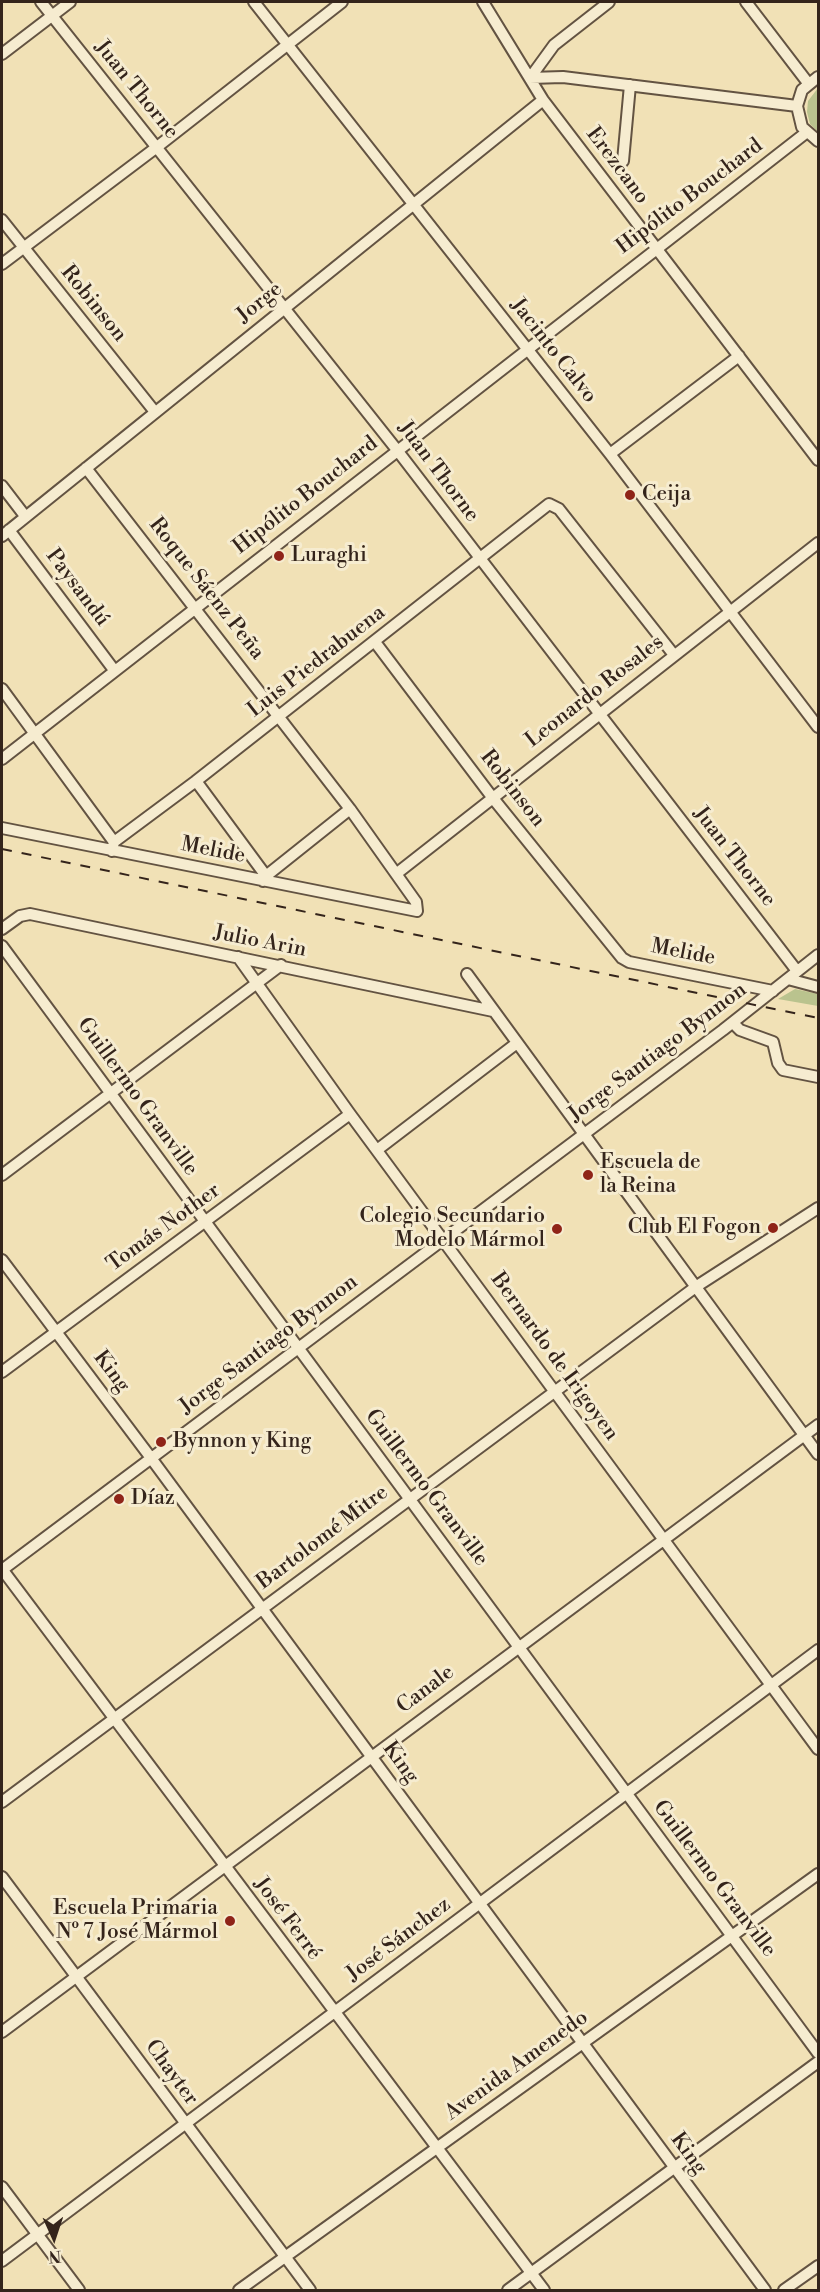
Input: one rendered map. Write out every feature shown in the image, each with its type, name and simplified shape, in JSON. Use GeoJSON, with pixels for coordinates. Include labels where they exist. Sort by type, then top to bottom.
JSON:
{"type":"FeatureCollection","features":[{"type":"Feature","properties":{"kind":"street","name":"Juan Thorne"},"geometry":{"type":"LineString","coordinates":[[41,2],[397,450],[797,971]]}},
{"type":"Feature","properties":{"kind":"street"},"geometry":{"type":"LineString","coordinates":[[2,54],[70,2]]}},
{"type":"Feature","properties":{"kind":"street","name":"Jacinto Calvo"},"geometry":{"type":"LineString","coordinates":[[254,2],[610,454],[819,727]]}},
{"type":"Feature","properties":{"kind":"street"},"geometry":{"type":"LineString","coordinates":[[2,264],[157,147],[342,2]]}},
{"type":"Feature","properties":{"kind":"street","name":"Erezcano"},"geometry":{"type":"LineString","coordinates":[[483,2],[543,100],[819,460]]}},
{"type":"Feature","properties":{"kind":"street"},"geometry":{"type":"LineString","coordinates":[[531,78],[554,45],[609,2]]}},
{"type":"Feature","properties":{"kind":"street"},"geometry":{"type":"LineString","coordinates":[[746,2],[808,83]]}},
{"type":"Feature","properties":{"kind":"street"},"geometry":{"type":"LineString","coordinates":[[531,78],[562,77],[797,106]]}},
{"type":"Feature","properties":{"kind":"street"},"geometry":{"type":"LineString","coordinates":[[819,77],[808,83],[802,90],[797,106],[798,117],[807,132],[819,141]]}},
{"type":"Feature","properties":{"kind":"street"},"geometry":{"type":"LineString","coordinates":[[624,161],[630,85]]}},
{"type":"Feature","properties":{"kind":"street","name":"Jorge"},"geometry":{"type":"LineString","coordinates":[[5,533],[543,100]]}},
{"type":"Feature","properties":{"kind":"street","name":"Hipólito Bouchard"},"geometry":{"type":"LineString","coordinates":[[2,759],[655,248],[807,132]]}},
{"type":"Feature","properties":{"kind":"street","name":"Robinson"},"geometry":{"type":"LineString","coordinates":[[2,220],[155,412]]}},
{"type":"Feature","properties":{"kind":"street"},"geometry":{"type":"LineString","coordinates":[[610,454],[739,356]]}},
{"type":"Feature","properties":{"kind":"street","name":"Roque Sáenz Peña"},"geometry":{"type":"LineString","coordinates":[[86,468],[350,809],[416,902],[417,911]]}},
{"type":"Feature","properties":{"kind":"street"},"geometry":{"type":"LineString","coordinates":[[2,486],[25,516]]}},
{"type":"Feature","properties":{"kind":"street","name":"Luis Piedrabuena"},"geometry":{"type":"LineString","coordinates":[[113,846],[549,504],[559,508],[674,655]]}},
{"type":"Feature","properties":{"kind":"street","name":"Paysandú"},"geometry":{"type":"LineString","coordinates":[[5,533],[114,670]]}},
{"type":"Feature","properties":{"kind":"street","name":"Leonardo Rosales"},"geometry":{"type":"LineString","coordinates":[[396,874],[819,543]]}},
{"type":"Feature","properties":{"kind":"street","name":"Robinson"},"geometry":{"type":"LineString","coordinates":[[375,642],[492,797],[622,958]]}},
{"type":"Feature","properties":{"kind":"street"},"geometry":{"type":"LineString","coordinates":[[2,689],[113,846]]}},
{"type":"Feature","properties":{"kind":"street"},"geometry":{"type":"LineString","coordinates":[[196,781],[265,878],[350,809]]}},
{"type":"Feature","properties":{"kind":"street","name":"Melide"},"geometry":{"type":"LineString","coordinates":[[2,828],[113,846],[417,911]]}},
{"type":"Feature","properties":{"kind":"street","name":"Julio Arin"},"geometry":{"type":"LineString","coordinates":[[2,929],[20,916],[30,914],[493,1011]]}},
{"type":"Feature","properties":{"kind":"street","name":"Guillermo Granville"},"geometry":{"type":"LineString","coordinates":[[2,946],[819,2053]]}},
{"type":"Feature","properties":{"kind":"street","name":"Jorge Santiago Bynnon"},"geometry":{"type":"LineString","coordinates":[[2,1569],[733,1023],[819,955]]}},
{"type":"Feature","properties":{"kind":"street","name":"Bernardo de Irigoyen"},"geometry":{"type":"LineString","coordinates":[[238,957],[350,1114],[819,1749]]}},
{"type":"Feature","properties":{"kind":"street","name":"Melide"},"geometry":{"type":"LineString","coordinates":[[622,958],[629,962],[773,991]]}},
{"type":"Feature","properties":{"kind":"street"},"geometry":{"type":"LineString","coordinates":[[2,1175],[281,965]]}},
{"type":"Feature","properties":{"kind":"street"},"geometry":{"type":"LineString","coordinates":[[467,974],[819,1454]]}},
{"type":"Feature","properties":{"kind":"street"},"geometry":{"type":"LineString","coordinates":[[788,979],[819,987]]}},
{"type":"Feature","properties":{"kind":"street"},"geometry":{"type":"LineString","coordinates":[[733,1023],[740,1030],[773,1042],[778,1063],[783,1070],[819,1077]]}},
{"type":"Feature","properties":{"kind":"street"},"geometry":{"type":"LineString","coordinates":[[377,1149],[516,1043]]}},
{"type":"Feature","properties":{"kind":"street","name":"Tomás Nother"},"geometry":{"type":"LineString","coordinates":[[2,1372],[350,1114]]}},
{"type":"Feature","properties":{"kind":"street","name":"Bartolomé Mitre"},"geometry":{"type":"LineString","coordinates":[[2,1802],[697,1286],[819,1208]]}},
{"type":"Feature","properties":{"kind":"street","name":"King"},"geometry":{"type":"LineString","coordinates":[[2,1260],[152,1458],[765,2290]]}},
{"type":"Feature","properties":{"kind":"street","name":"Canale"},"geometry":{"type":"LineString","coordinates":[[2,2032],[370,1755],[819,1425]]}},
{"type":"Feature","properties":{"kind":"street","name":"José Ferré"},"geometry":{"type":"LineString","coordinates":[[2,1569],[333,2013],[544,2290]]}},
{"type":"Feature","properties":{"kind":"street","name":"José Sánchez"},"geometry":{"type":"LineString","coordinates":[[2,2261],[819,1650]]}},
{"type":"Feature","properties":{"kind":"street","name":"Avenida Amenedo"},"geometry":{"type":"LineString","coordinates":[[239,2290],[819,1874]]}},
{"type":"Feature","properties":{"kind":"street","name":"Chayter"},"geometry":{"type":"LineString","coordinates":[[2,1877],[310,2290]]}},
{"type":"Feature","properties":{"kind":"street"},"geometry":{"type":"LineString","coordinates":[[508,2290],[819,2062]]}},
{"type":"Feature","properties":{"kind":"street"},"geometry":{"type":"LineString","coordinates":[[2,2187],[79,2290]]}},
{"type":"Feature","properties":{"kind":"street"},"geometry":{"type":"LineString","coordinates":[[784,2290],[819,2266]]}},
{"type":"Feature","properties":{"kind":"green space"},"geometry":{"type":"Polygon","coordinates":[[[818,88],[818,132],[810,124],[807,112],[808,101],[818,88]]]}},
{"type":"Feature","properties":{"kind":"green space"},"geometry":{"type":"Polygon","coordinates":[[[795,989],[818,994],[818,1006],[778,999],[795,989]]]}},
{"type":"Feature","properties":{"kind":"railway"},"geometry":{"type":"LineString","coordinates":[[2,849],[818,1018]]}},
{"type":"Feature","properties":{"kind":"place","name":"Ceija"},"geometry":{"type":"Point","coordinates":[630,495]}},
{"type":"Feature","properties":{"kind":"place","name":"Luraghi"},"geometry":{"type":"Point","coordinates":[279,556]}},
{"type":"Feature","properties":{"kind":"place","name":"Escuela de la Reina"},"geometry":{"type":"Point","coordinates":[588,1175]}},
{"type":"Feature","properties":{"kind":"place","name":"Club El Fogon"},"geometry":{"type":"Point","coordinates":[773,1228]}},
{"type":"Feature","properties":{"kind":"place","name":"Colegio Secundario Modelo Mármol"},"geometry":{"type":"Point","coordinates":[557,1229]}},
{"type":"Feature","properties":{"kind":"place","name":"Bynnon y King"},"geometry":{"type":"Point","coordinates":[161,1442]}},
{"type":"Feature","properties":{"kind":"place","name":"Díaz"},"geometry":{"type":"Point","coordinates":[119,1499]}},
{"type":"Feature","properties":{"kind":"place","name":"Escuela Primaria Nº 7 José Mármol"},"geometry":{"type":"Point","coordinates":[230,1921]}}]}
